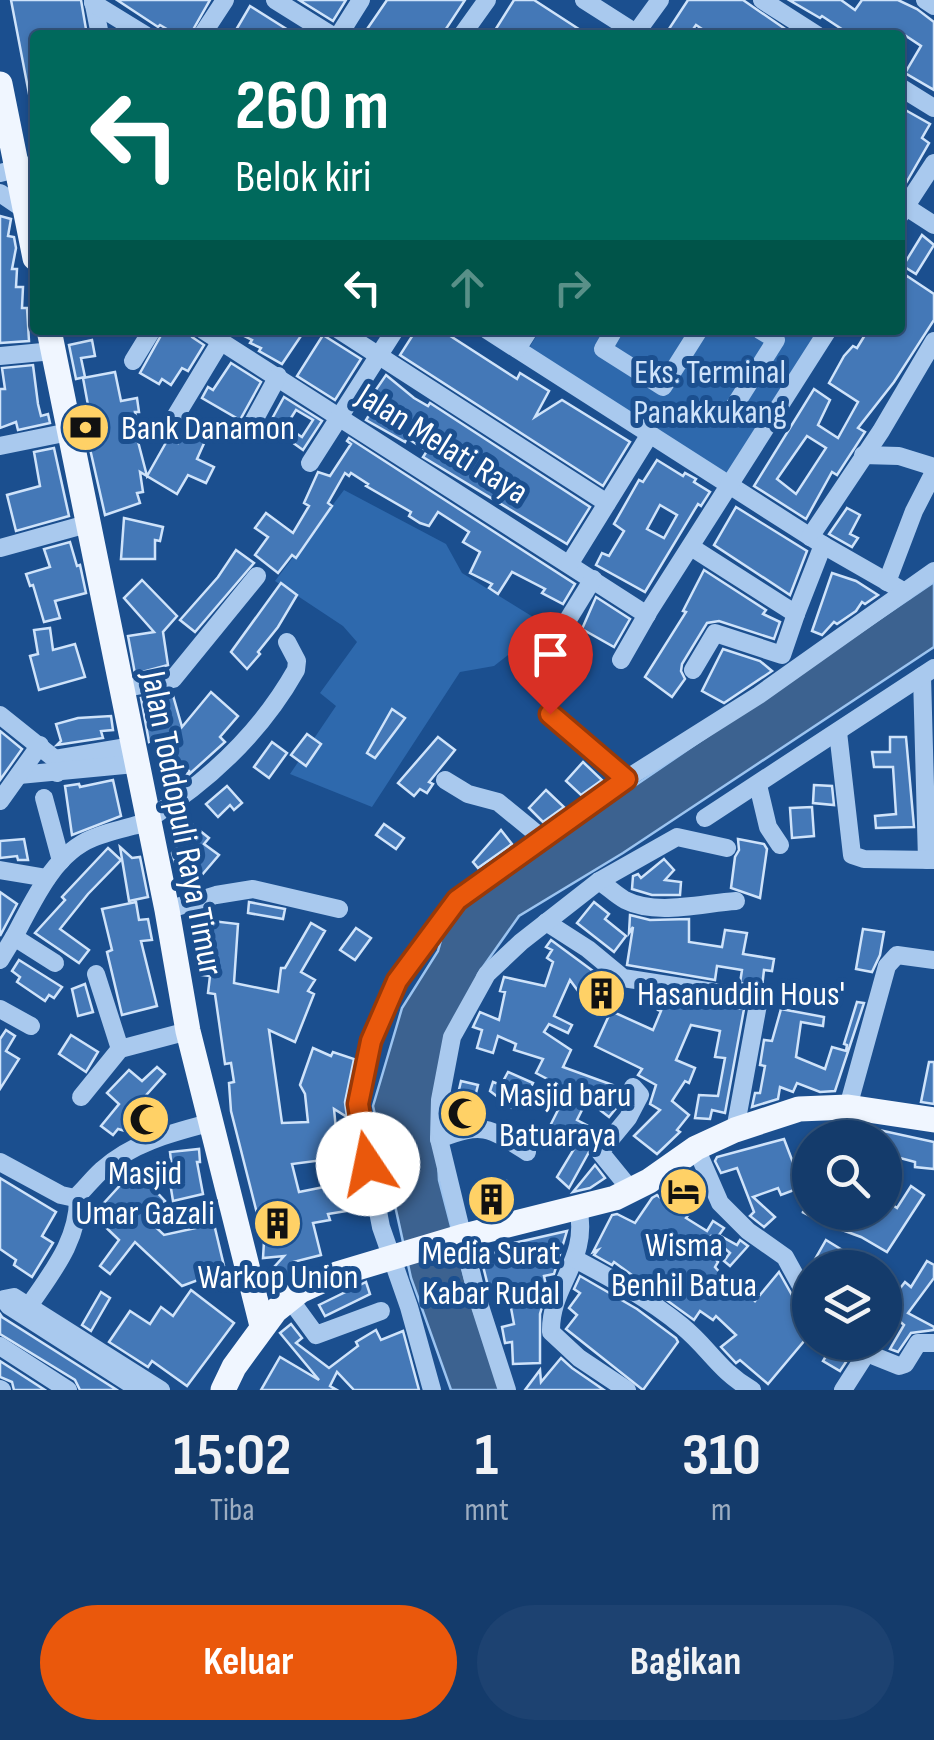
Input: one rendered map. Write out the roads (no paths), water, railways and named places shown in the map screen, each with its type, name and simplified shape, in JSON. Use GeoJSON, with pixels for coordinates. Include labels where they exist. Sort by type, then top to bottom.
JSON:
{"type":"FeatureCollection","features":[{"type":"Feature","properties":{"kind":"main road"},"geometry":{"type":"LineString","coordinates":[[0,84],[30,210]]}},
{"type":"Feature","properties":{"kind":"main road","name":"Jalan Toddopuli Raya Timur"},"geometry":{"type":"LineString","coordinates":[[51,340],[188,1031],[262,1326]]}},
{"type":"Feature","properties":{"kind":"main road"},"geometry":{"type":"LineString","coordinates":[[223,1390],[262,1326],[289,1298],[326,1281],[342,1280],[467,1238],[632,1190],[696,1148],[734,1130],[799,1109],[848,1107],[934,1120]]}},
{"type":"Feature","properties":{"kind":"street"},"geometry":{"type":"LineString","coordinates":[[205,30],[224,0]]}},
{"type":"Feature","properties":{"kind":"street"},"geometry":{"type":"LineString","coordinates":[[275,0],[323,30]]}},
{"type":"Feature","properties":{"kind":"street"},"geometry":{"type":"LineString","coordinates":[[342,30],[361,0]]}},
{"type":"Feature","properties":{"kind":"street"},"geometry":{"type":"LineString","coordinates":[[466,30],[488,0]]}},
{"type":"Feature","properties":{"kind":"street"},"geometry":{"type":"LineString","coordinates":[[584,0],[632,30]]}},
{"type":"Feature","properties":{"kind":"street"},"geometry":{"type":"LineString","coordinates":[[641,30],[660,0]]}},
{"type":"Feature","properties":{"kind":"street"},"geometry":{"type":"LineString","coordinates":[[762,0],[810,30]]}},
{"type":"Feature","properties":{"kind":"street"},"geometry":{"type":"LineString","coordinates":[[925,0],[934,6]]}},
{"type":"Feature","properties":{"kind":"street"},"geometry":{"type":"LineString","coordinates":[[93,2],[99,30]]}},
{"type":"Feature","properties":{"kind":"street"},"geometry":{"type":"LineString","coordinates":[[93,2],[137,30]]}},
{"type":"Feature","properties":{"kind":"street"},"geometry":{"type":"LineString","coordinates":[[905,90],[934,108]]}},
{"type":"Feature","properties":{"kind":"street"},"geometry":{"type":"LineString","coordinates":[[905,204],[934,163]]}},
{"type":"Feature","properties":{"kind":"street"},"geometry":{"type":"LineString","coordinates":[[0,193],[30,212]]}},
{"type":"Feature","properties":{"kind":"street"},"geometry":{"type":"LineString","coordinates":[[905,210],[934,225]]}},
{"type":"Feature","properties":{"kind":"street"},"geometry":{"type":"LineString","coordinates":[[132,361],[149,335]]}},
{"type":"Feature","properties":{"kind":"street","name":"Jalan Melati Raya"},"geometry":{"type":"LineString","coordinates":[[212,335],[647,615]]}},
{"type":"Feature","properties":{"kind":"street"},"geometry":{"type":"LineString","coordinates":[[346,335],[607,503]]}},
{"type":"Feature","properties":{"kind":"street"},"geometry":{"type":"LineString","coordinates":[[310,463],[392,335]]}},
{"type":"Feature","properties":{"kind":"street"},"geometry":{"type":"LineString","coordinates":[[495,335],[817,541],[905,592]]}},
{"type":"Feature","properties":{"kind":"street"},"geometry":{"type":"LineString","coordinates":[[517,349],[526,335]]}},
{"type":"Feature","properties":{"kind":"street"},"geometry":{"type":"LineString","coordinates":[[611,335],[602,349],[663,387],[695,335]]}},
{"type":"Feature","properties":{"kind":"street"},"geometry":{"type":"LineString","coordinates":[[730,413],[776,340],[768,335]]}},
{"type":"Feature","properties":{"kind":"street"},"geometry":{"type":"LineString","coordinates":[[622,660],[825,335]]}},
{"type":"Feature","properties":{"kind":"street"},"geometry":{"type":"LineString","coordinates":[[0,356],[51,340]]}},
{"type":"Feature","properties":{"kind":"street"},"geometry":{"type":"LineString","coordinates":[[169,427],[221,340]]}},
{"type":"Feature","properties":{"kind":"street"},"geometry":{"type":"LineString","coordinates":[[692,670],[715,633],[782,655],[817,541],[863,455],[934,341]]}},
{"type":"Feature","properties":{"kind":"street"},"geometry":{"type":"LineString","coordinates":[[252,424],[278,376]]}},
{"type":"Feature","properties":{"kind":"street"},"geometry":{"type":"LineString","coordinates":[[0,446],[69,432]]}},
{"type":"Feature","properties":{"kind":"street"},"geometry":{"type":"LineString","coordinates":[[570,562],[650,434]]}},
{"type":"Feature","properties":{"kind":"street"},"geometry":{"type":"LineString","coordinates":[[863,455],[899,456],[934,470],[887,582]]}},
{"type":"Feature","properties":{"kind":"street"},"geometry":{"type":"LineString","coordinates":[[0,548],[87,524]]}},
{"type":"Feature","properties":{"kind":"street"},"geometry":{"type":"LineString","coordinates":[[691,547],[796,614]]}},
{"type":"Feature","properties":{"kind":"street"},"geometry":{"type":"LineString","coordinates":[[432,1390],[395,1261],[381,1228],[358,1104],[377,1024],[397,981],[457,900],[626,779],[759,695],[934,571]]}},
{"type":"Feature","properties":{"kind":"street"},"geometry":{"type":"LineString","coordinates":[[121,689],[173,679],[257,576]]}},
{"type":"Feature","properties":{"kind":"street"},"geometry":{"type":"LineString","coordinates":[[564,626],[593,579]]}},
{"type":"Feature","properties":{"kind":"street"},"geometry":{"type":"LineString","coordinates":[[0,960],[47,878],[75,847],[94,837],[148,821],[206,777],[262,722],[296,670],[297,661],[287,642]]}},
{"type":"Feature","properties":{"kind":"street"},"geometry":{"type":"LineString","coordinates":[[705,818],[928,672]]}},
{"type":"Feature","properties":{"kind":"street"},"geometry":{"type":"LineString","coordinates":[[838,732],[852,855],[864,859],[931,860],[928,672]]}},
{"type":"Feature","properties":{"kind":"street"},"geometry":{"type":"LineString","coordinates":[[550,714],[626,779]]}},
{"type":"Feature","properties":{"kind":"street"},"geometry":{"type":"LineString","coordinates":[[0,715],[40,745],[56,766]]}},
{"type":"Feature","properties":{"kind":"street"},"geometry":{"type":"LineString","coordinates":[[0,801],[40,745]]}},
{"type":"Feature","properties":{"kind":"street"},"geometry":{"type":"LineString","coordinates":[[19,776],[56,766],[134,755]]}},
{"type":"Feature","properties":{"kind":"street"},"geometry":{"type":"LineString","coordinates":[[445,780],[468,794],[498,802],[542,838]]}},
{"type":"Feature","properties":{"kind":"street"},"geometry":{"type":"LineString","coordinates":[[758,785],[768,827],[780,845]]}},
{"type":"Feature","properties":{"kind":"street"},"geometry":{"type":"LineString","coordinates":[[44,798],[60,861]]}},
{"type":"Feature","properties":{"kind":"street"},"geometry":{"type":"LineString","coordinates":[[54,837],[75,847]]}},
{"type":"Feature","properties":{"kind":"street"},"geometry":{"type":"LineString","coordinates":[[507,1390],[478,1300],[467,1238],[440,1140],[445,1062],[460,1016],[487,974],[599,881],[677,837],[727,848]]}},
{"type":"Feature","properties":{"kind":"street"},"geometry":{"type":"LineString","coordinates":[[6,871],[47,878]]}},
{"type":"Feature","properties":{"kind":"street"},"geometry":{"type":"LineString","coordinates":[[6,871],[33,902]]}},
{"type":"Feature","properties":{"kind":"street"},"geometry":{"type":"LineString","coordinates":[[599,881],[627,901],[642,905],[736,901]]}},
{"type":"Feature","properties":{"kind":"street"},"geometry":{"type":"LineString","coordinates":[[167,910],[228,892],[254,889],[339,909]]}},
{"type":"Feature","properties":{"kind":"street"},"geometry":{"type":"LineString","coordinates":[[546,922],[623,978],[759,999],[734,1130]]}},
{"type":"Feature","properties":{"kind":"street"},"geometry":{"type":"LineString","coordinates":[[14,938],[55,963]]}},
{"type":"Feature","properties":{"kind":"street"},"geometry":{"type":"LineString","coordinates":[[848,1107],[887,966],[897,956],[934,960]]}},
{"type":"Feature","properties":{"kind":"street"},"geometry":{"type":"LineString","coordinates":[[96,974],[120,1049]]}},
{"type":"Feature","properties":{"kind":"street"},"geometry":{"type":"LineString","coordinates":[[0,1009],[31,1026]]}},
{"type":"Feature","properties":{"kind":"street"},"geometry":{"type":"LineString","coordinates":[[80,1097],[120,1049],[188,1031]]}},
{"type":"Feature","properties":{"kind":"street"},"geometry":{"type":"LineString","coordinates":[[632,1087],[640,1096],[628,1118],[600,1152],[632,1190]]}},
{"type":"Feature","properties":{"kind":"street"},"geometry":{"type":"LineString","coordinates":[[29,1306],[72,1238],[78,1196],[104,1168],[165,1135],[210,1124]]}},
{"type":"Feature","properties":{"kind":"street"},"geometry":{"type":"LineString","coordinates":[[440,1140],[484,1127],[527,1152]]}},
{"type":"Feature","properties":{"kind":"street"},"geometry":{"type":"LineString","coordinates":[[696,1148],[720,1203],[748,1231],[785,1257],[792,1270]]}},
{"type":"Feature","properties":{"kind":"street"},"geometry":{"type":"LineString","coordinates":[[0,1162],[61,1195],[78,1196]]}},
{"type":"Feature","properties":{"kind":"street"},"geometry":{"type":"LineString","coordinates":[[578,1207],[581,1234],[555,1305],[551,1332],[578,1358],[628,1390]]}},
{"type":"Feature","properties":{"kind":"street"},"geometry":{"type":"LineString","coordinates":[[575,1259],[645,1298],[686,1329],[721,1370],[752,1390]]}},
{"type":"Feature","properties":{"kind":"street"},"geometry":{"type":"LineString","coordinates":[[140,1390],[4,1300],[14,1297],[161,1390]]}},
{"type":"Feature","properties":{"kind":"street"},"geometry":{"type":"LineString","coordinates":[[289,1298],[316,1335],[381,1311]]}},
{"type":"Feature","properties":{"kind":"street"},"geometry":{"type":"LineString","coordinates":[[888,1360],[899,1366],[918,1342],[934,1344]]}},
{"type":"Feature","properties":{"kind":"street"},"geometry":{"type":"LineString","coordinates":[[0,1346],[68,1390]]}},
{"type":"Feature","properties":{"kind":"street"},"geometry":{"type":"LineString","coordinates":[[843,1390],[858,1360]]}},
{"type":"Feature","properties":{"kind":"place","name":"Bank Danamon"},"geometry":{"type":"Point","coordinates":[86,427]}},
{"type":"Feature","properties":{"kind":"place","name":"Hasanuddin Hous'"},"geometry":{"type":"Point","coordinates":[602,993]}},
{"type":"Feature","properties":{"kind":"place","name":"Masjid baru Batuaraya"},"geometry":{"type":"Point","coordinates":[464,1114]}},
{"type":"Feature","properties":{"kind":"place","name":"Masjid Umar Gazali"},"geometry":{"type":"Point","coordinates":[145,1120]}},
{"type":"Feature","properties":{"kind":"place","name":"Wisma Benhil Batua"},"geometry":{"type":"Point","coordinates":[684,1192]}},
{"type":"Feature","properties":{"kind":"place","name":"Media Surat Kabar Rudal"},"geometry":{"type":"Point","coordinates":[491,1200]}},
{"type":"Feature","properties":{"kind":"place","name":"Warkop Union"},"geometry":{"type":"Point","coordinates":[278,1224]}},
{"type":"Feature","properties":{"kind":"park label","name":"Eks. Terminal Panakkukang"},"geometry":{"type":"Point","coordinates":[710,391]}}]}
